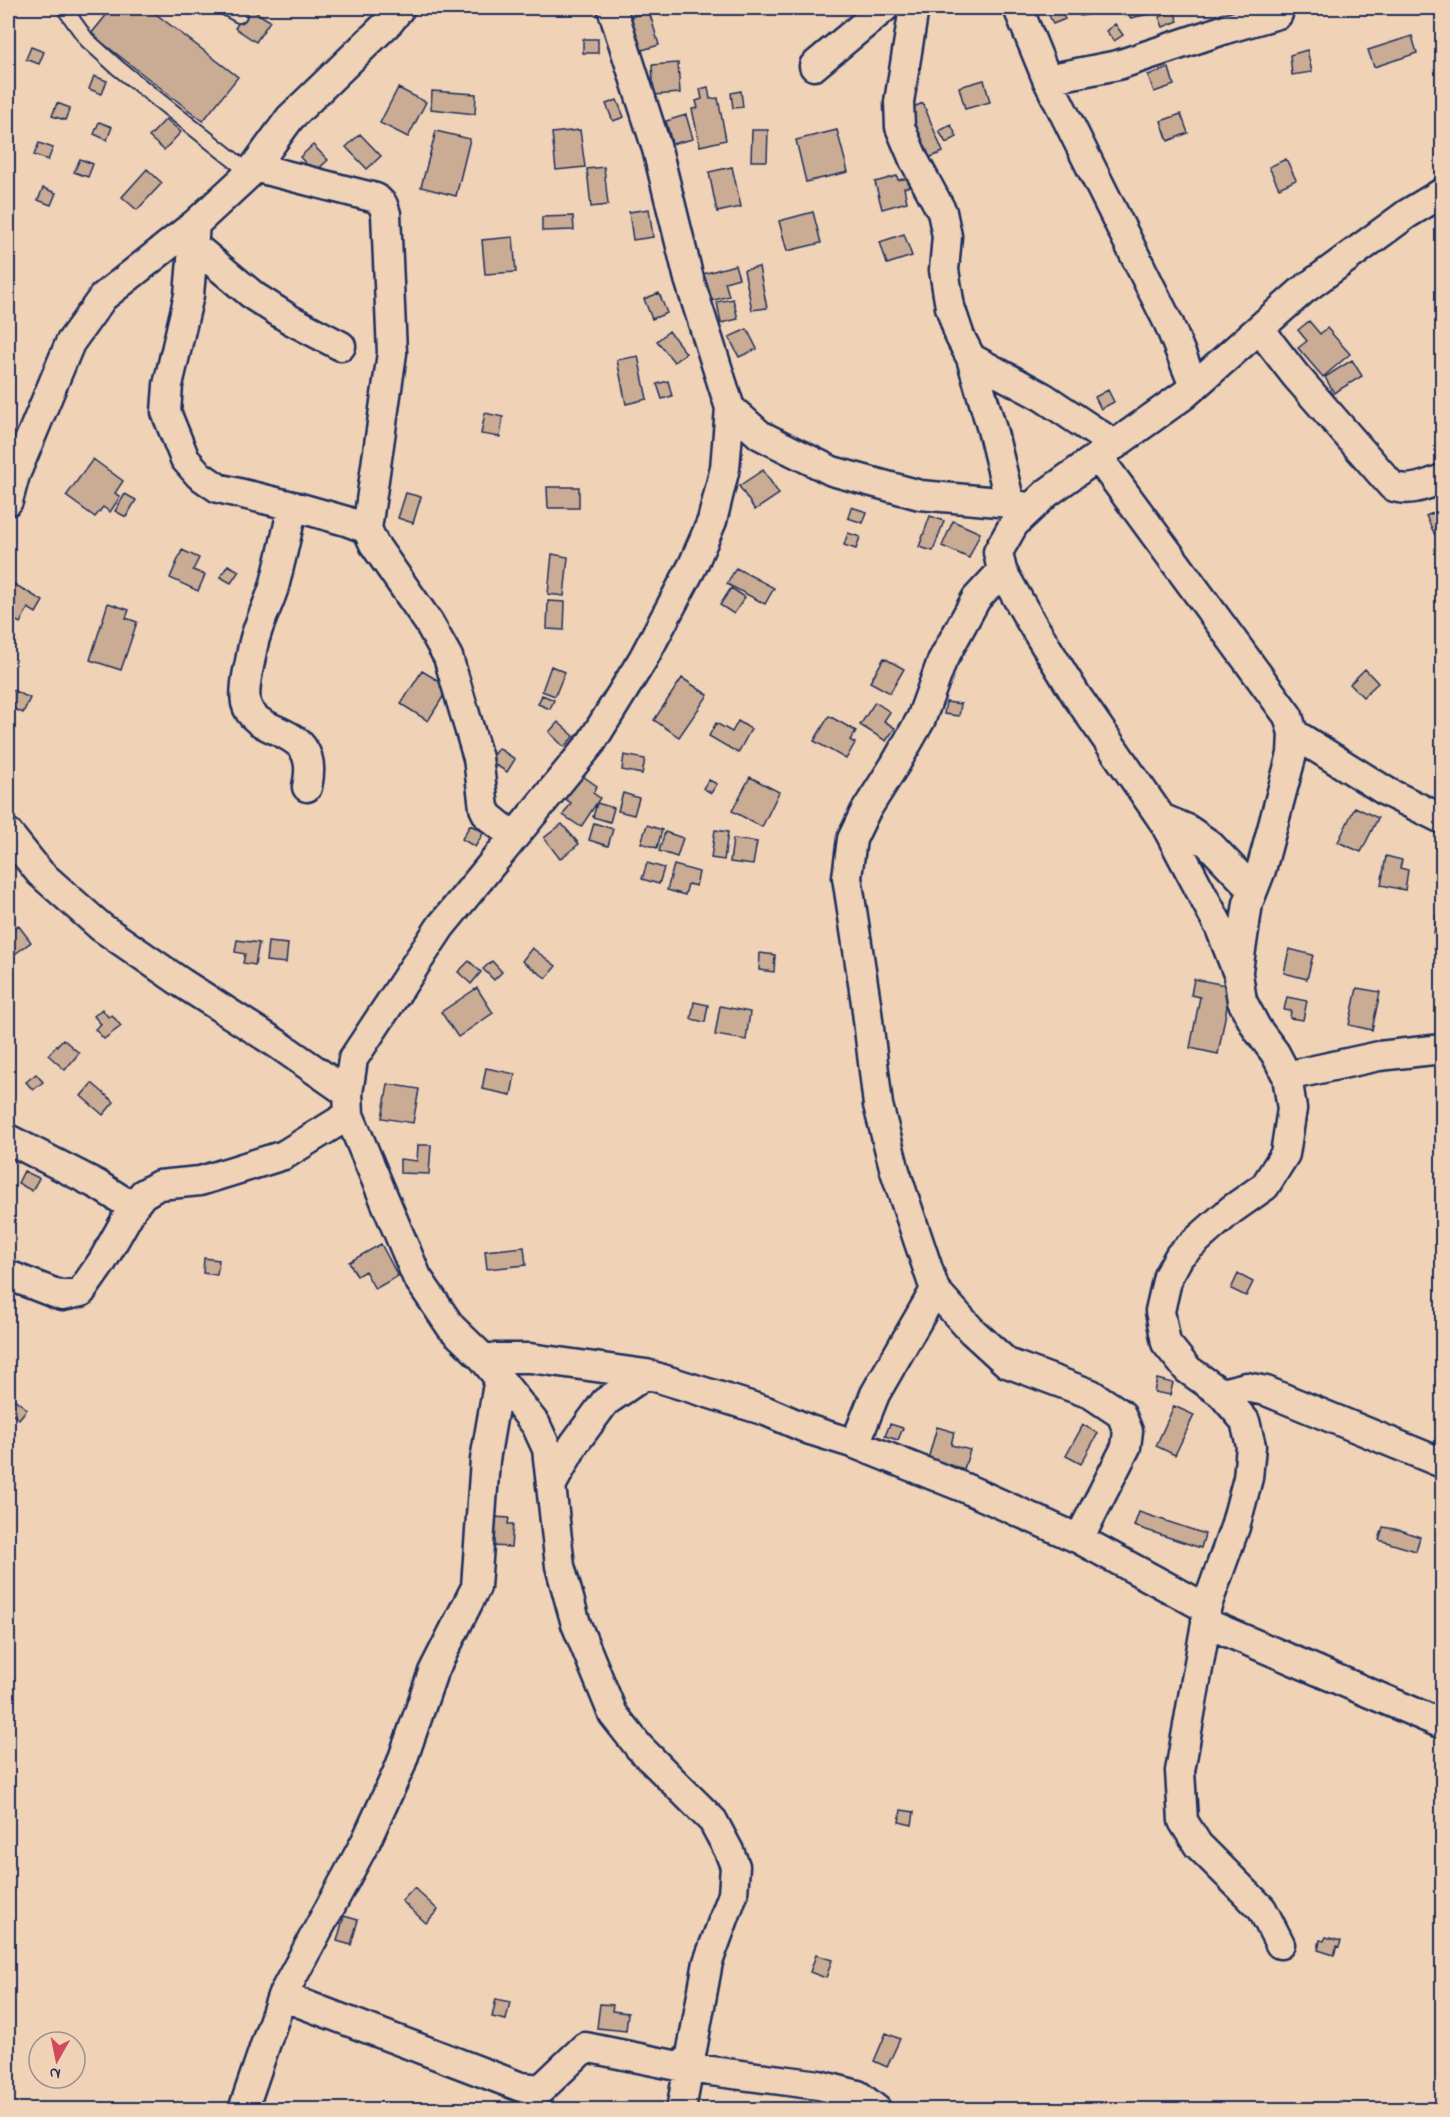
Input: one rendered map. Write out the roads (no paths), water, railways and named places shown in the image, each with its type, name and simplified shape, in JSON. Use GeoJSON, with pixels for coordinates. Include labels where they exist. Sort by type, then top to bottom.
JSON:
{"type":"FeatureCollection","features":[{"type":"Feature","properties":{"kind":"street"},"geometry":{"type":"LineString","coordinates":[[8,501],[15,475],[70,343],[103,297],[194,234],[252,170],[290,118],[390,21],[400,8]]}},
{"type":"Feature","properties":{"kind":"street"},"geometry":{"type":"LineString","coordinates":[[8,1275],[62,1296],[81,1292],[143,1194],[159,1185],[200,1180],[284,1155],[348,1104],[353,1059],[441,926],[591,743],[643,659],[693,565],[712,521],[725,468],[730,408],[689,279],[657,149],[612,8]]}},
{"type":"Feature","properties":{"kind":"street"},"geometry":{"type":"LineString","coordinates":[[814,66],[884,8]]}},
{"type":"Feature","properties":{"kind":"street"},"geometry":{"type":"LineString","coordinates":[[914,8],[899,102],[900,127],[914,160],[942,212],[947,236],[945,270],[950,307],[960,337],[971,358],[993,433],[1021,506],[998,552],[1002,571],[1076,695],[1161,818],[1220,928],[1238,974],[1242,1001],[1287,1076],[1292,1109],[1285,1154],[1265,1186],[1232,1210],[1180,1255],[1168,1276],[1160,1311],[1166,1342],[1187,1369],[1221,1393],[1245,1421],[1251,1446],[1248,1478],[1235,1527],[1206,1616],[1180,1771],[1183,1821],[1198,1845],[1262,1909],[1280,1944]]}},
{"type":"Feature","properties":{"kind":"street"},"geometry":{"type":"LineString","coordinates":[[1018,8],[1047,79],[1121,224],[1194,386]]}},
{"type":"Feature","properties":{"kind":"street"},"geometry":{"type":"LineString","coordinates":[[1047,79],[1118,65],[1278,14]]}},
{"type":"Feature","properties":{"kind":"street"},"geometry":{"type":"LineString","coordinates":[[252,170],[376,198],[383,205],[386,214],[392,353],[367,529],[374,544],[429,623],[448,657],[478,758],[484,808],[488,816],[514,837]]}},
{"type":"Feature","properties":{"kind":"street"},"geometry":{"type":"LineString","coordinates":[[730,408],[760,435],[832,471],[920,495],[1021,506],[1047,493],[1107,451],[1194,386],[1302,291],[1407,214],[1443,193]]}},
{"type":"Feature","properties":{"kind":"street"},"geometry":{"type":"LineString","coordinates":[[194,234],[255,297],[291,320],[341,346]]}},
{"type":"Feature","properties":{"kind":"street"},"geometry":{"type":"LineString","coordinates":[[194,234],[189,295],[168,385],[166,412],[185,459],[199,476],[218,488],[293,506],[367,529]]}},
{"type":"Feature","properties":{"kind":"street"},"geometry":{"type":"LineString","coordinates":[[1261,328],[1295,375],[1392,486],[1401,490],[1411,489],[1443,479]]}},
{"type":"Feature","properties":{"kind":"street"},"geometry":{"type":"LineString","coordinates":[[971,358],[1043,397],[1107,451],[1288,716],[1293,733],[1292,754],[1261,870],[1248,903],[1238,974]]}},
{"type":"Feature","properties":{"kind":"street"},"geometry":{"type":"LineString","coordinates":[[293,506],[273,589],[256,636],[245,686],[246,704],[253,717],[289,737],[303,748],[309,758],[310,771],[307,787]]}},
{"type":"Feature","properties":{"kind":"street"},"geometry":{"type":"LineString","coordinates":[[1002,571],[976,599],[942,661],[921,719],[865,812],[852,839],[847,877],[878,1105],[895,1171],[935,1290],[972,1331],[1007,1363],[1091,1394],[1121,1414],[1128,1431],[1126,1447],[1079,1539]]}},
{"type":"Feature","properties":{"kind":"street"},"geometry":{"type":"LineString","coordinates":[[1293,733],[1387,792],[1443,819]]}},
{"type":"Feature","properties":{"kind":"street"},"geometry":{"type":"LineString","coordinates":[[1161,818],[1187,829],[1209,844],[1253,890]]}},
{"type":"Feature","properties":{"kind":"street"},"geometry":{"type":"LineString","coordinates":[[8,833],[39,873],[101,927],[182,983],[279,1045],[348,1104],[417,1277],[451,1327],[491,1368],[536,1425],[547,1449],[560,1566],[576,1624],[613,1714],[639,1747],[713,1821],[735,1866],[733,1894],[708,1962],[681,2109]]}},
{"type":"Feature","properties":{"kind":"street"},"geometry":{"type":"LineString","coordinates":[[1287,1076],[1380,1056],[1443,1049]]}},
{"type":"Feature","properties":{"kind":"street"},"geometry":{"type":"LineString","coordinates":[[8,1139],[98,1185],[133,1207]]}},
{"type":"Feature","properties":{"kind":"street"},"geometry":{"type":"LineString","coordinates":[[855,1444],[875,1394],[935,1290]]}},
{"type":"Feature","properties":{"kind":"street"},"geometry":{"type":"LineString","coordinates":[[491,1368],[530,1358],[646,1374],[766,1411],[810,1430],[855,1444],[965,1488],[1079,1539],[1206,1616],[1443,1724]]}},
{"type":"Feature","properties":{"kind":"street"},"geometry":{"type":"LineString","coordinates":[[243,2109],[282,1996],[366,1841],[400,1767],[433,1672],[476,1587],[491,1368]]}},
{"type":"Feature","properties":{"kind":"street"},"geometry":{"type":"LineString","coordinates":[[551,1486],[574,1444],[605,1402],[646,1374]]}},
{"type":"Feature","properties":{"kind":"street"},"geometry":{"type":"LineString","coordinates":[[1221,1393],[1246,1387],[1266,1391],[1443,1462]]}},
{"type":"Feature","properties":{"kind":"street"},"geometry":{"type":"LineString","coordinates":[[282,1996],[521,2087],[541,2090],[585,2047],[688,2068],[819,2085],[858,2096],[877,2109]]}},
{"type":"Feature","properties":{"kind":"lane"},"geometry":{"type":"LineString","coordinates":[[64,8],[87,40],[110,61],[173,114],[252,170]]}},
{"type":"Feature","properties":{"kind":"lane"},"geometry":{"type":"LineString","coordinates":[[226,8],[239,15]]}}]}
